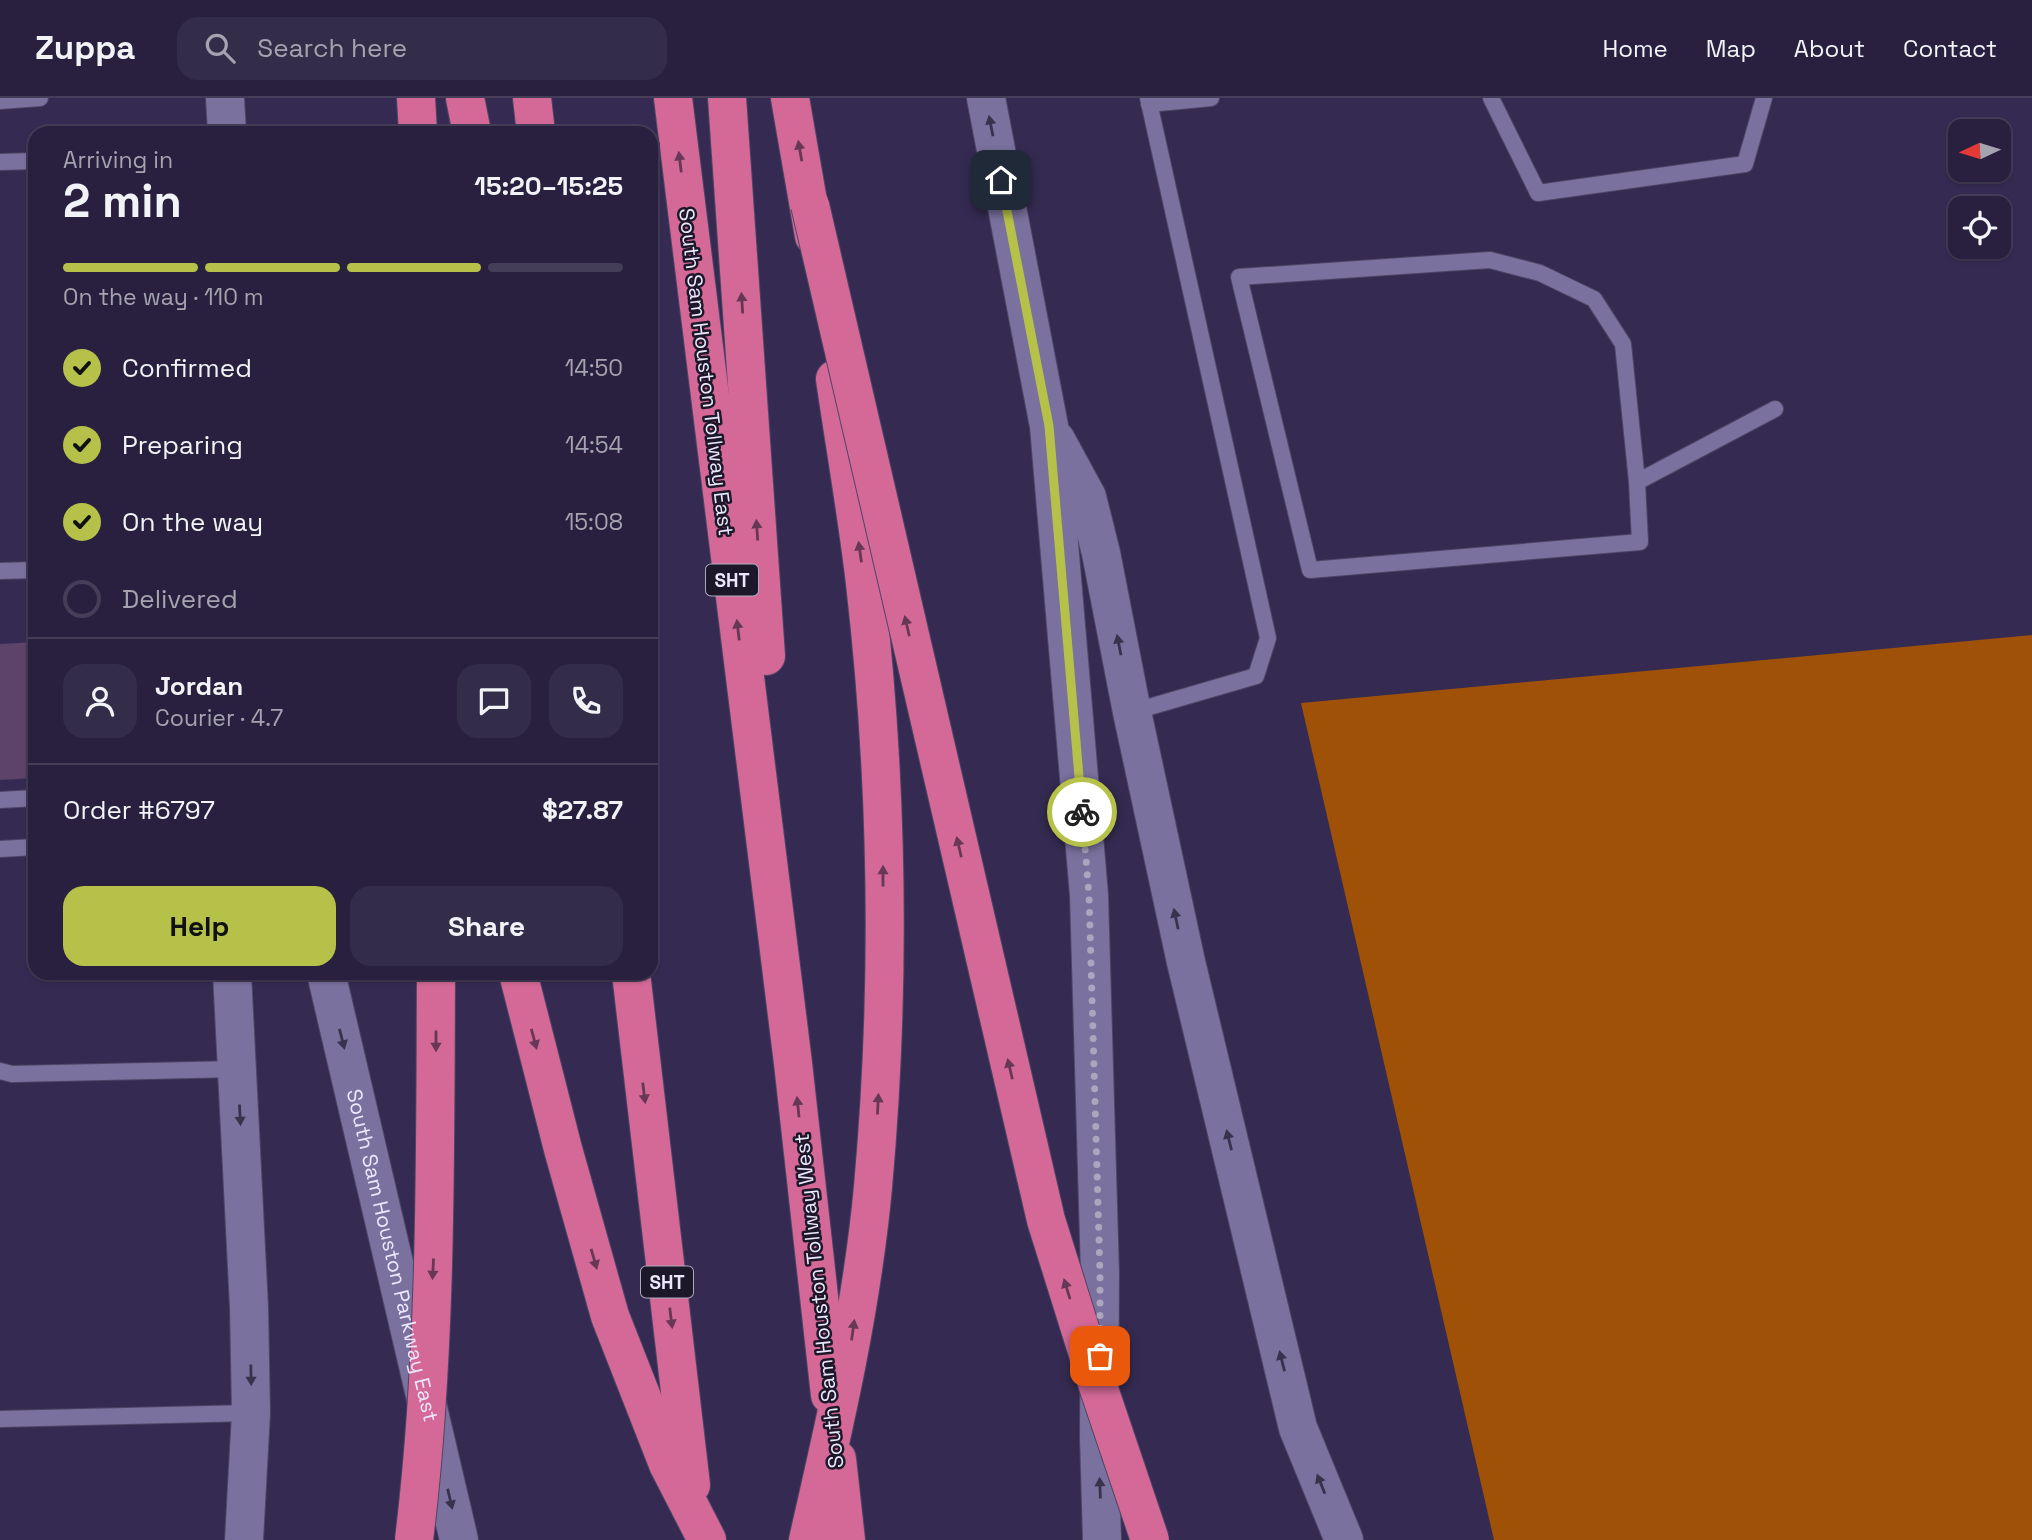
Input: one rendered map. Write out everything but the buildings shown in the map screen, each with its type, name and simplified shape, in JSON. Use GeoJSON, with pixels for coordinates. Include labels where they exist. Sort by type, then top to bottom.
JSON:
{"type":"FeatureCollection","features":[{"type":"Feature","properties":{"kind":"highway"},"geometry":{"type":"LineString","coordinates":[[416,98],[418,126]]}},
{"type":"Feature","properties":{"kind":"highway"},"geometry":{"type":"LineString","coordinates":[[465,98],[470,126]]}},
{"type":"Feature","properties":{"kind":"highway"},"geometry":{"type":"LineString","coordinates":[[532,98],[535,126]]}},
{"type":"Feature","properties":{"kind":"highway","name":"South Sam Houston Tollway East"},"geometry":{"type":"LineString","coordinates":[[673,98],[793,1063]]}},
{"type":"Feature","properties":{"kind":"highway"},"geometry":{"type":"LineString","coordinates":[[727,98],[793,1063]]}},
{"type":"Feature","properties":{"kind":"highway"},"geometry":{"type":"LineString","coordinates":[[790,98],[810,205],[865,583],[883,808],[884,1006],[873,1189],[848,1362],[808,1540]]}},
{"type":"Feature","properties":{"kind":"highway"},"geometry":{"type":"LineString","coordinates":[[810,205],[1046,1220],[1150,1540]]}},
{"type":"Feature","properties":{"kind":"highway"},"geometry":{"type":"LineString","coordinates":[[414,1540],[424,1453],[435,1241],[436,980]]}},
{"type":"Feature","properties":{"kind":"highway"},"geometry":{"type":"LineString","coordinates":[[520,980],[610,1316],[668,1464],[707,1540]]}},
{"type":"Feature","properties":{"kind":"highway","name":"SHT"},"geometry":{"type":"LineString","coordinates":[[632,995],[697,1540]]}},
{"type":"Feature","properties":{"kind":"highway","name":"South Sam Houston Tollway West"},"geometry":{"type":"LineString","coordinates":[[793,1063],[846,1540]]}},
{"type":"Feature","properties":{"kind":"main road"},"geometry":{"type":"LineString","coordinates":[[225,98],[227,126]]}},
{"type":"Feature","properties":{"kind":"main road"},"geometry":{"type":"LineString","coordinates":[[985,98],[1049,426],[1089,895],[1100,1274],[1101,1540]]}},
{"type":"Feature","properties":{"kind":"main road"},"geometry":{"type":"LineString","coordinates":[[1049,426],[1087,497],[1186,962],[1298,1428],[1344,1540]]}},
{"type":"Feature","properties":{"kind":"main road"},"geometry":{"type":"LineString","coordinates":[[232,980],[251,1413],[244,1540]]}},
{"type":"Feature","properties":{"kind":"main road","name":"South Sam Houston Parkway East"},"geometry":{"type":"LineString","coordinates":[[328,980],[460,1540]]}},
{"type":"Feature","properties":{"kind":"lane"},"geometry":{"type":"LineString","coordinates":[[0,101],[40,98]]}},
{"type":"Feature","properties":{"kind":"lane"},"geometry":{"type":"LineString","coordinates":[[1132,712],[1256,676],[1268,638],[1148,101],[1211,98]]}},
{"type":"Feature","properties":{"kind":"lane"},"geometry":{"type":"LineString","coordinates":[[1492,98],[1538,192],[1745,164],[1764,98]]}},
{"type":"Feature","properties":{"kind":"lane"},"geometry":{"type":"LineString","coordinates":[[0,162],[28,161]]}},
{"type":"Feature","properties":{"kind":"lane"},"geometry":{"type":"LineString","coordinates":[[1490,260],[1540,273],[1594,299],[1623,344],[1637,482],[1640,542],[1310,570],[1239,277],[1490,260]]}},
{"type":"Feature","properties":{"kind":"lane"},"geometry":{"type":"LineString","coordinates":[[1637,482],[1774,410]]}},
{"type":"Feature","properties":{"kind":"lane"},"geometry":{"type":"LineString","coordinates":[[0,571],[28,570]]}},
{"type":"Feature","properties":{"kind":"lane"},"geometry":{"type":"LineString","coordinates":[[0,800],[28,798]]}},
{"type":"Feature","properties":{"kind":"lane"},"geometry":{"type":"LineString","coordinates":[[0,849],[28,847]]}},
{"type":"Feature","properties":{"kind":"lane"},"geometry":{"type":"LineString","coordinates":[[0,1071],[12,1074],[238,1069]]}},
{"type":"Feature","properties":{"kind":"lane"},"geometry":{"type":"LineString","coordinates":[[0,1419],[251,1413]]}},
{"type":"Feature","properties":{"kind":"shaded area"},"geometry":{"type":"Polygon","coordinates":[[[2032,635],[2032,1540],[1494,1540],[1301,703],[2032,635]]]}},
{"type":"Feature","properties":{"kind":"way so far"},"geometry":{"type":"LineString","coordinates":[[1082,812],[1089,895],[1100,1356]]}},
{"type":"Feature","properties":{"kind":"route"},"geometry":{"type":"LineString","coordinates":[[1001,180],[1049,426],[1082,812]]}}]}
